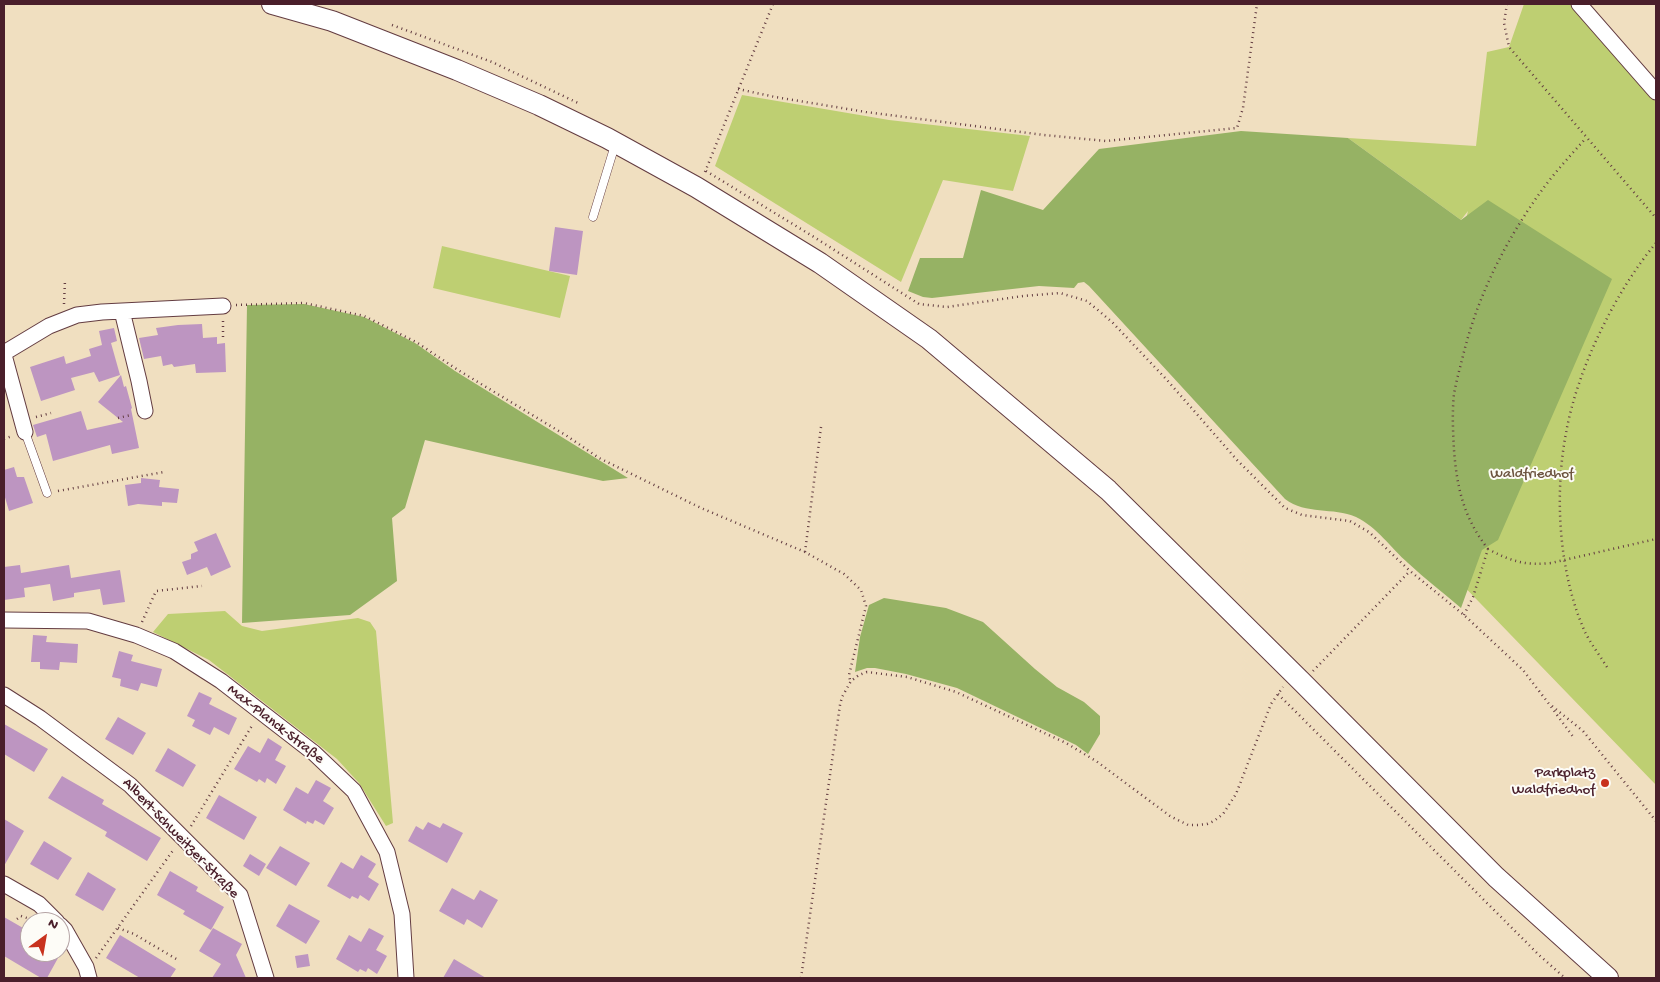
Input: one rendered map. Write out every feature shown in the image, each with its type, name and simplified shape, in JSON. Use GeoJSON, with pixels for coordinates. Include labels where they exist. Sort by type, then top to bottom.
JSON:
{"type":"FeatureCollection","features":[{"type":"Feature","properties":{"kind":"street"},"geometry":{"type":"LineString","coordinates":[[272,4],[332,21],[457,70],[538,105],[616,143],[701,179],[929,339],[1108,490],[1496,877],[1608,978]]}},
{"type":"Feature","properties":{"kind":"street"},"geometry":{"type":"LineString","coordinates":[[1579,4],[1656,92]]}},
{"type":"Feature","properties":{"kind":"street"},"geometry":{"type":"LineString","coordinates":[[25,432],[4,354],[49,326],[77,315],[223,306]]}},
{"type":"Feature","properties":{"kind":"street"},"geometry":{"type":"LineString","coordinates":[[122,311],[145,411]]}},
{"type":"Feature","properties":{"kind":"street","name":"Max-Planck-Straße"},"geometry":{"type":"LineString","coordinates":[[4,620],[88,621],[136,635],[174,651],[221,681],[314,754],[354,791],[387,852],[402,914],[406,978]]}},
{"type":"Feature","properties":{"kind":"street","name":"Albert-Schweitzer-Straße"},"geometry":{"type":"LineString","coordinates":[[4,695],[40,718],[130,785],[240,895],[266,978]]}},
{"type":"Feature","properties":{"kind":"street"},"geometry":{"type":"LineString","coordinates":[[4,884],[39,904],[47,912]]}},
{"type":"Feature","properties":{"kind":"street"},"geometry":{"type":"LineString","coordinates":[[70,939],[86,967],[89,978]]}},
{"type":"Feature","properties":{"kind":"lane"},"geometry":{"type":"LineString","coordinates":[[593,217],[616,143]]}},
{"type":"Feature","properties":{"kind":"lane"},"geometry":{"type":"LineString","coordinates":[[25,432],[47,493]]}},
{"type":"Feature","properties":{"kind":"path"},"geometry":{"type":"LineString","coordinates":[[773,4],[701,179],[814,237],[919,304],[948,306],[1060,293],[1087,301],[1112,322],[1167,380],[1237,460],[1285,508],[1302,515],[1350,521],[1368,532],[1410,571],[1464,615],[1523,670],[1574,738]]}},
{"type":"Feature","properties":{"kind":"path"},"geometry":{"type":"LineString","coordinates":[[738,89],[775,98],[875,114],[1106,141],[1237,128],[1244,108],[1257,4]]}},
{"type":"Feature","properties":{"kind":"path"},"geometry":{"type":"LineString","coordinates":[[1506,4],[1504,23],[1509,47],[1656,218]]}},
{"type":"Feature","properties":{"kind":"path"},"geometry":{"type":"LineString","coordinates":[[386,22],[492,62],[586,107]]}},
{"type":"Feature","properties":{"kind":"path"},"geometry":{"type":"LineString","coordinates":[[1586,138],[1542,190],[1513,235],[1490,276],[1474,317],[1454,392],[1453,432],[1460,495],[1477,536],[1488,549],[1519,563],[1537,564],[1656,539]]}},
{"type":"Feature","properties":{"kind":"path"},"geometry":{"type":"LineString","coordinates":[[1607,667],[1586,633],[1577,611],[1564,559],[1561,527],[1562,465],[1566,433],[1574,400],[1589,359],[1631,276],[1656,243]]}},
{"type":"Feature","properties":{"kind":"path"},"geometry":{"type":"LineString","coordinates":[[64,321],[65,280]]}},
{"type":"Feature","properties":{"kind":"path"},"geometry":{"type":"LineString","coordinates":[[223,306],[304,302],[364,316],[416,342],[599,458],[701,508],[805,552],[844,574],[861,590],[866,606],[849,675],[850,681]]}},
{"type":"Feature","properties":{"kind":"path"},"geometry":{"type":"LineString","coordinates":[[805,552],[821,427]]}},
{"type":"Feature","properties":{"kind":"path"},"geometry":{"type":"LineString","coordinates":[[47,493],[164,472]]}},
{"type":"Feature","properties":{"kind":"path"},"geometry":{"type":"LineString","coordinates":[[1464,615],[1473,597],[1488,549]]}},
{"type":"Feature","properties":{"kind":"path"},"geometry":{"type":"LineString","coordinates":[[801,978],[840,705],[842,696],[850,681],[867,672],[907,676],[956,692],[1066,743],[1096,761],[1170,816],[1188,825],[1207,824],[1223,814],[1236,794],[1271,704],[1278,694],[1284,687],[1302,682],[1410,571]]}},
{"type":"Feature","properties":{"kind":"path"},"geometry":{"type":"LineString","coordinates":[[136,635],[156,591],[202,586]]}},
{"type":"Feature","properties":{"kind":"path"},"geometry":{"type":"LineString","coordinates":[[1278,694],[1539,956],[1565,978]]}},
{"type":"Feature","properties":{"kind":"path"},"geometry":{"type":"LineString","coordinates":[[1549,704],[1583,731],[1656,821]]}},
{"type":"Feature","properties":{"kind":"path"},"geometry":{"type":"LineString","coordinates":[[118,928],[134,934],[178,960]]}},
{"type":"Feature","properties":{"kind":"green space","name":"Waldfriedhof"},"geometry":{"type":"Polygon","coordinates":[[[1524,4],[1571,4],[1656,102],[1656,785],[1393,513],[1468,211],[1461,220],[1348,138],[1476,146],[1487,52],[1509,47],[1524,4]]]}},
{"type":"Feature","properties":{"kind":"green space"},"geometry":{"type":"Polygon","coordinates":[[[742,95],[889,120],[1030,136],[1013,191],[943,180],[901,282],[715,166],[742,95]]]}},
{"type":"Feature","properties":{"kind":"green space"},"geometry":{"type":"Polygon","coordinates":[[[1241,131],[1348,138],[1461,220],[1488,200],[1612,279],[1498,540],[1482,550],[1461,608],[1414,569],[1364,521],[1347,514],[1302,507],[1285,499],[1084,282],[1078,283],[1074,288],[1039,286],[932,298],[923,297],[908,291],[920,258],[963,258],[981,190],[1043,210],[1099,149],[1241,131]]]}},
{"type":"Feature","properties":{"kind":"green space"},"geometry":{"type":"Polygon","coordinates":[[[442,246],[570,276],[560,318],[433,288],[442,246]]]}},
{"type":"Feature","properties":{"kind":"green space"},"geometry":{"type":"Polygon","coordinates":[[[304,304],[364,317],[415,343],[455,371],[628,478],[603,481],[425,440],[405,508],[392,518],[397,581],[350,615],[242,623],[247,305],[304,304]]]}},
{"type":"Feature","properties":{"kind":"green space"},"geometry":{"type":"Polygon","coordinates":[[[884,598],[946,608],[983,622],[1057,687],[1084,702],[1100,716],[1100,734],[1088,754],[1076,745],[957,688],[906,674],[875,668],[867,668],[855,672],[860,637],[869,605],[884,598]]]}},
{"type":"Feature","properties":{"kind":"green space"},"geometry":{"type":"Polygon","coordinates":[[[225,611],[242,626],[262,631],[358,618],[370,622],[376,631],[393,823],[386,826],[359,783],[337,759],[209,660],[153,632],[168,614],[225,611]]]}},
{"type":"Feature","properties":{"kind":"building"},"geometry":{"type":"Polygon","coordinates":[[[555,227],[583,231],[577,275],[549,271],[555,227]]]}},
{"type":"Feature","properties":{"kind":"building"},"geometry":{"type":"Polygon","coordinates":[[[202,324],[203,338],[217,337],[217,344],[225,343],[226,372],[196,373],[195,364],[174,367],[172,364],[163,366],[161,356],[144,359],[139,338],[158,335],[156,328],[202,324]]]}},
{"type":"Feature","properties":{"kind":"building"},"geometry":{"type":"Polygon","coordinates":[[[114,328],[117,341],[111,343],[120,375],[99,382],[94,372],[71,378],[75,390],[41,401],[30,367],[64,356],[66,364],[91,356],[89,349],[102,345],[99,331],[114,328]]]}},
{"type":"Feature","properties":{"kind":"building"},"geometry":{"type":"Polygon","coordinates":[[[121,375],[132,408],[139,448],[112,454],[110,445],[53,461],[46,434],[37,437],[33,425],[81,411],[87,430],[123,422],[98,402],[121,375]]]}},
{"type":"Feature","properties":{"kind":"building"},"geometry":{"type":"Polygon","coordinates":[[[14,467],[17,477],[24,477],[33,503],[9,511],[4,494],[4,470],[14,467]]]}},
{"type":"Feature","properties":{"kind":"building"},"geometry":{"type":"Polygon","coordinates":[[[141,478],[160,480],[159,487],[179,489],[177,503],[162,502],[162,506],[138,504],[128,506],[125,485],[141,483],[141,478]]]}},
{"type":"Feature","properties":{"kind":"building"},"geometry":{"type":"Polygon","coordinates":[[[216,533],[231,567],[211,576],[207,567],[187,575],[182,562],[191,559],[191,554],[198,551],[194,542],[216,533]]]}},
{"type":"Feature","properties":{"kind":"building"},"geometry":{"type":"Polygon","coordinates":[[[20,565],[21,573],[69,565],[71,578],[120,570],[125,602],[103,605],[100,589],[74,593],[74,597],[53,601],[50,584],[24,588],[25,597],[4,600],[4,567],[20,565]]]}},
{"type":"Feature","properties":{"kind":"building"},"geometry":{"type":"Polygon","coordinates":[[[33,635],[47,636],[46,642],[78,644],[77,663],[60,662],[59,670],[40,669],[40,662],[31,662],[33,635]]]}},
{"type":"Feature","properties":{"kind":"building"},"geometry":{"type":"Polygon","coordinates":[[[119,651],[133,655],[131,661],[162,669],[157,687],[141,683],[138,691],[120,686],[121,679],[112,677],[119,651]]]}},
{"type":"Feature","properties":{"kind":"building"},"geometry":{"type":"Polygon","coordinates":[[[199,692],[212,698],[209,704],[237,718],[229,735],[214,727],[210,735],[192,726],[195,720],[187,716],[199,692]]]}},
{"type":"Feature","properties":{"kind":"building"},"geometry":{"type":"Polygon","coordinates":[[[118,717],[146,733],[133,755],[105,739],[118,717]]]}},
{"type":"Feature","properties":{"kind":"building"},"geometry":{"type":"Polygon","coordinates":[[[4,724],[48,749],[34,772],[4,754],[4,724]]]}},
{"type":"Feature","properties":{"kind":"building"},"geometry":{"type":"Polygon","coordinates":[[[268,738],[282,747],[275,760],[286,766],[276,784],[267,778],[265,783],[259,779],[257,782],[234,769],[248,746],[260,753],[268,738]]]}},
{"type":"Feature","properties":{"kind":"building"},"geometry":{"type":"Polygon","coordinates":[[[168,748],[196,765],[183,787],[155,771],[168,748]]]}},
{"type":"Feature","properties":{"kind":"building"},"geometry":{"type":"Polygon","coordinates":[[[62,776],[104,800],[102,804],[161,838],[147,861],[105,836],[107,832],[48,798],[62,776]]]}},
{"type":"Feature","properties":{"kind":"building"},"geometry":{"type":"Polygon","coordinates":[[[316,780],[331,788],[323,801],[334,808],[324,825],[315,820],[313,824],[307,821],[306,824],[283,810],[296,787],[308,794],[316,780]]]}},
{"type":"Feature","properties":{"kind":"building"},"geometry":{"type":"Polygon","coordinates":[[[219,795],[257,817],[244,840],[206,818],[219,795]]]}},
{"type":"Feature","properties":{"kind":"building"},"geometry":{"type":"Polygon","coordinates":[[[4,819],[24,831],[4,866],[4,819]]]}},
{"type":"Feature","properties":{"kind":"building"},"geometry":{"type":"Polygon","coordinates":[[[428,822],[440,828],[443,823],[463,833],[447,863],[408,841],[416,826],[423,830],[428,822]]]}},
{"type":"Feature","properties":{"kind":"building"},"geometry":{"type":"Polygon","coordinates":[[[44,841],[72,858],[58,880],[30,864],[44,841]]]}},
{"type":"Feature","properties":{"kind":"building"},"geometry":{"type":"Polygon","coordinates":[[[280,846],[310,863],[296,886],[266,868],[280,846]]]}},
{"type":"Feature","properties":{"kind":"building"},"geometry":{"type":"Polygon","coordinates":[[[250,854],[266,864],[259,876],[243,866],[250,854]]]}},
{"type":"Feature","properties":{"kind":"building"},"geometry":{"type":"Polygon","coordinates":[[[361,855],[376,864],[368,877],[379,884],[369,901],[360,895],[358,899],[352,896],[350,899],[327,886],[341,862],[353,869],[361,855]]]}},
{"type":"Feature","properties":{"kind":"building"},"geometry":{"type":"Polygon","coordinates":[[[170,871],[198,887],[196,891],[224,907],[211,930],[183,914],[185,911],[157,895],[170,871]]]}},
{"type":"Feature","properties":{"kind":"building"},"geometry":{"type":"Polygon","coordinates":[[[88,872],[116,889],[103,911],[75,895],[88,872]]]}},
{"type":"Feature","properties":{"kind":"building"},"geometry":{"type":"Polygon","coordinates":[[[452,888],[474,900],[480,890],[498,900],[482,928],[467,919],[464,925],[439,911],[452,888]]]}},
{"type":"Feature","properties":{"kind":"building"},"geometry":{"type":"Polygon","coordinates":[[[289,904],[320,921],[306,944],[276,926],[289,904]]]}},
{"type":"Feature","properties":{"kind":"building"},"geometry":{"type":"Polygon","coordinates":[[[4,917],[20,926],[20,962],[56,962],[47,978],[41,978],[4,956],[4,917]]]}},
{"type":"Feature","properties":{"kind":"building"},"geometry":{"type":"Polygon","coordinates":[[[213,928],[242,944],[236,955],[246,978],[212,978],[221,964],[199,951],[213,928]]]}},
{"type":"Feature","properties":{"kind":"building"},"geometry":{"type":"Polygon","coordinates":[[[369,928],[384,936],[376,950],[387,956],[377,974],[368,968],[366,972],[360,969],[358,972],[336,959],[349,935],[361,942],[369,928]]]}},
{"type":"Feature","properties":{"kind":"building"},"geometry":{"type":"Polygon","coordinates":[[[120,935],[176,969],[170,978],[140,978],[106,958],[120,935]]]}},
{"type":"Feature","properties":{"kind":"building"},"geometry":{"type":"Polygon","coordinates":[[[308,954],[310,966],[297,968],[295,956],[308,954]]]}},
{"type":"Feature","properties":{"kind":"building"},"geometry":{"type":"Polygon","coordinates":[[[454,959],[486,978],[443,978],[454,959]]]}},
{"type":"Feature","properties":{"kind":"place","name":"Parkplatz Waldfriedhof"},"geometry":{"type":"Point","coordinates":[1605,783]}}]}
